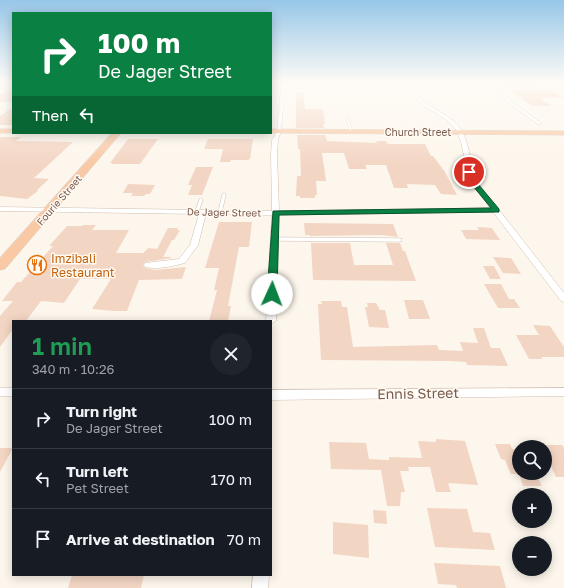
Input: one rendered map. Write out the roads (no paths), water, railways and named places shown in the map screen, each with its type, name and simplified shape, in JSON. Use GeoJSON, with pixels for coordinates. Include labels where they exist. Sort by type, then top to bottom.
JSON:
{"type":"FeatureCollection","features":[{"type":"Feature","properties":{"kind":"highway","name":"Church Street"},"geometry":{"type":"LineString","coordinates":[[275,131],[522,133],[539,128],[564,133]]}},
{"type":"Feature","properties":{"kind":"highway"},"geometry":{"type":"LineString","coordinates":[[0,130],[12,130]]}},
{"type":"Feature","properties":{"kind":"highway","name":"Fourie Street"},"geometry":{"type":"LineString","coordinates":[[0,266],[51,210],[116,134]]}},
{"type":"Feature","properties":{"kind":"street"},"geometry":{"type":"LineString","coordinates":[[271,320],[276,213],[274,154],[275,131],[279,110]]}},
{"type":"Feature","properties":{"kind":"street"},"geometry":{"type":"LineString","coordinates":[[436,110],[451,121],[460,132],[464,142],[467,168],[470,177],[564,299]]}},
{"type":"Feature","properties":{"kind":"street"},"geometry":{"type":"LineString","coordinates":[[518,110],[539,128]]}},
{"type":"Feature","properties":{"kind":"street","name":"De Jager Street"},"geometry":{"type":"LineString","coordinates":[[0,209],[276,213],[496,210]]}},
{"type":"Feature","properties":{"kind":"street"},"geometry":{"type":"LineString","coordinates":[[148,265],[159,265],[182,261],[194,245],[200,222],[200,211]]}},
{"type":"Feature","properties":{"kind":"street"},"geometry":{"type":"LineString","coordinates":[[0,392],[12,392]]}},
{"type":"Feature","properties":{"kind":"street","name":"Ennis Street"},"geometry":{"type":"LineString","coordinates":[[272,394],[564,392]]}},
{"type":"Feature","properties":{"kind":"street"},"geometry":{"type":"LineString","coordinates":[[260,588],[261,576]]}},
{"type":"Feature","properties":{"kind":"lane"},"geometry":{"type":"LineString","coordinates":[[347,117],[351,132]]}},
{"type":"Feature","properties":{"kind":"lane"},"geometry":{"type":"LineString","coordinates":[[220,212],[224,196]]}},
{"type":"Feature","properties":{"kind":"lane"},"geometry":{"type":"LineString","coordinates":[[200,211],[201,200]]}},
{"type":"Feature","properties":{"kind":"lane"},"geometry":{"type":"LineString","coordinates":[[274,239],[400,240]]}},
{"type":"Feature","properties":{"kind":"place","name":"Imzibali Restaurant"},"geometry":{"type":"Point","coordinates":[37,265]}}]}
